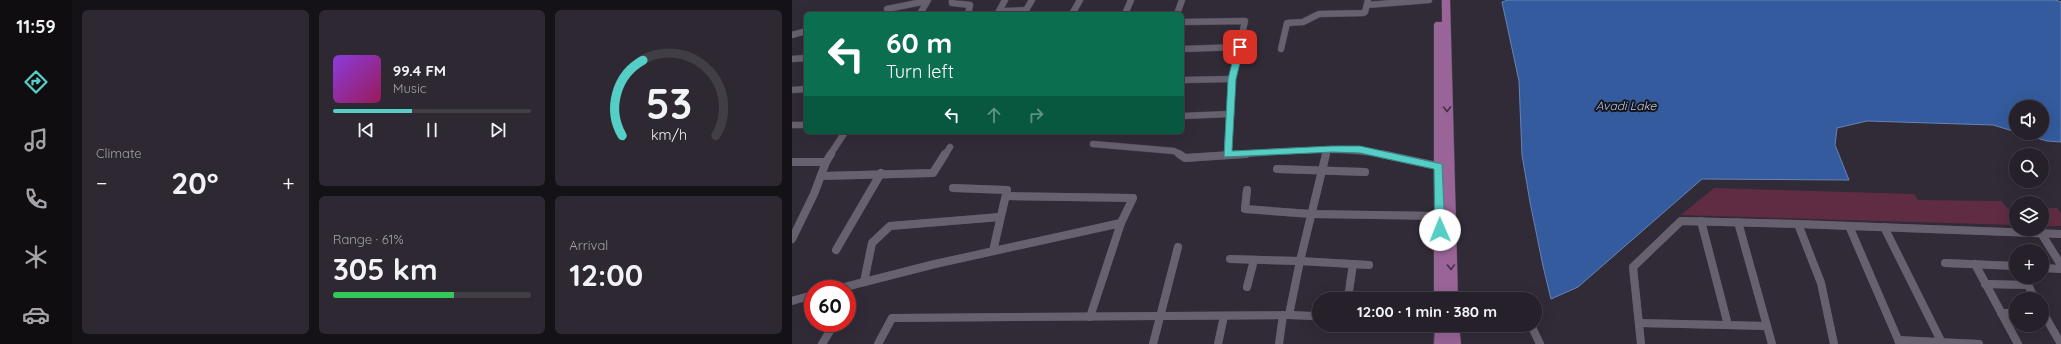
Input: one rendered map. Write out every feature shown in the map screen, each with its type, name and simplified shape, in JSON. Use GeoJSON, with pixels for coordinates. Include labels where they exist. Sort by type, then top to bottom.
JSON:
{"type":"FeatureCollection","features":[{"type":"Feature","properties":{"kind":"main road"},"geometry":{"type":"LineString","coordinates":[[1439,0],[1443,167],[1452,292]]}},
{"type":"Feature","properties":{"kind":"main road"},"geometry":{"type":"LineString","coordinates":[[1440,292],[1440,216],[1443,167],[1446,0]]}},
{"type":"Feature","properties":{"kind":"main road"},"geometry":{"type":"LineString","coordinates":[[1440,332],[1440,344]]}},
{"type":"Feature","properties":{"kind":"main road"},"geometry":{"type":"LineString","coordinates":[[1453,332],[1454,344]]}},
{"type":"Feature","properties":{"kind":"street"},"geometry":{"type":"LineString","coordinates":[[952,0],[952,3],[970,5],[971,8],[969,12]]}},
{"type":"Feature","properties":{"kind":"street"},"geometry":{"type":"LineString","coordinates":[[999,12],[1005,0]]}},
{"type":"Feature","properties":{"kind":"street"},"geometry":{"type":"LineString","coordinates":[[1012,12],[1026,10],[1032,0]]}},
{"type":"Feature","properties":{"kind":"street"},"geometry":{"type":"LineString","coordinates":[[1073,12],[1080,0]]}},
{"type":"Feature","properties":{"kind":"street"},"geometry":{"type":"LineString","coordinates":[[1126,12],[1131,0]]}},
{"type":"Feature","properties":{"kind":"street"},"geometry":{"type":"LineString","coordinates":[[1178,12],[1182,0]]}},
{"type":"Feature","properties":{"kind":"street"},"geometry":{"type":"LineString","coordinates":[[1281,49],[1287,23],[1304,22],[1319,14],[1363,13],[1365,12],[1367,3],[1429,0]]}},
{"type":"Feature","properties":{"kind":"street"},"geometry":{"type":"LineString","coordinates":[[887,9],[928,1]]}},
{"type":"Feature","properties":{"kind":"street"},"geometry":{"type":"LineString","coordinates":[[921,12],[928,1]]}},
{"type":"Feature","properties":{"kind":"street"},"geometry":{"type":"LineString","coordinates":[[1184,22],[1246,20],[1232,79],[1227,155]]}},
{"type":"Feature","properties":{"kind":"street"},"geometry":{"type":"LineString","coordinates":[[792,35],[804,32]]}},
{"type":"Feature","properties":{"kind":"street"},"geometry":{"type":"LineString","coordinates":[[1184,49],[1240,47]]}},
{"type":"Feature","properties":{"kind":"street"},"geometry":{"type":"LineString","coordinates":[[792,59],[804,58]]}},
{"type":"Feature","properties":{"kind":"street"},"geometry":{"type":"LineString","coordinates":[[1184,80],[1232,79]]}},
{"type":"Feature","properties":{"kind":"street"},"geometry":{"type":"LineString","coordinates":[[792,90],[804,89]]}},
{"type":"Feature","properties":{"kind":"street"},"geometry":{"type":"LineString","coordinates":[[1184,116],[1230,114]]}},
{"type":"Feature","properties":{"kind":"street"},"geometry":{"type":"LineString","coordinates":[[792,125],[804,125]]}},
{"type":"Feature","properties":{"kind":"street"},"geometry":{"type":"LineString","coordinates":[[792,239],[822,176],[826,162],[844,134]]}},
{"type":"Feature","properties":{"kind":"street"},"geometry":{"type":"LineString","coordinates":[[1093,144],[1174,151],[1185,158],[1327,150],[1360,150],[1443,167]]}},
{"type":"Feature","properties":{"kind":"street"},"geometry":{"type":"LineString","coordinates":[[822,176],[881,173],[933,173],[950,147]]}},
{"type":"Feature","properties":{"kind":"street"},"geometry":{"type":"LineString","coordinates":[[1279,344],[1327,150]]}},
{"type":"Feature","properties":{"kind":"street"},"geometry":{"type":"LineString","coordinates":[[792,162],[826,162]]}},
{"type":"Feature","properties":{"kind":"street"},"geometry":{"type":"LineString","coordinates":[[1277,170],[1364,172]]}},
{"type":"Feature","properties":{"kind":"street"},"geometry":{"type":"LineString","coordinates":[[836,250],[881,173]]}},
{"type":"Feature","properties":{"kind":"street"},"geometry":{"type":"LineString","coordinates":[[953,188],[1007,190],[992,251]]}},
{"type":"Feature","properties":{"kind":"street"},"geometry":{"type":"LineString","coordinates":[[1248,190],[1244,208],[1245,210],[1311,214],[1440,216]]}},
{"type":"Feature","properties":{"kind":"street"},"geometry":{"type":"LineString","coordinates":[[1006,196],[1133,198],[1121,223],[1090,317]]}},
{"type":"Feature","properties":{"kind":"street"},"geometry":{"type":"LineString","coordinates":[[864,282],[872,243],[890,226],[1000,217]]}},
{"type":"Feature","properties":{"kind":"street"},"geometry":{"type":"LineString","coordinates":[[1641,344],[1633,267],[1681,221],[2009,232]]}},
{"type":"Feature","properties":{"kind":"street"},"geometry":{"type":"LineString","coordinates":[[1701,221],[1728,325]]}},
{"type":"Feature","properties":{"kind":"street"},"geometry":{"type":"LineString","coordinates":[[1738,222],[1772,344]]}},
{"type":"Feature","properties":{"kind":"street"},"geometry":{"type":"LineString","coordinates":[[856,284],[992,251],[1121,223]]}},
{"type":"Feature","properties":{"kind":"street"},"geometry":{"type":"LineString","coordinates":[[1798,224],[1821,283],[1834,344]]}},
{"type":"Feature","properties":{"kind":"street"},"geometry":{"type":"LineString","coordinates":[[1849,226],[1899,342],[1979,344]]}},
{"type":"Feature","properties":{"kind":"street"},"geometry":{"type":"LineString","coordinates":[[1884,227],[1942,343]]}},
{"type":"Feature","properties":{"kind":"street"},"geometry":{"type":"LineString","coordinates":[[2049,233],[2061,234]]}},
{"type":"Feature","properties":{"kind":"street"},"geometry":{"type":"LineString","coordinates":[[2043,236],[2061,265]]}},
{"type":"Feature","properties":{"kind":"street"},"geometry":{"type":"LineString","coordinates":[[1153,344],[1178,247]]}},
{"type":"Feature","properties":{"kind":"street"},"geometry":{"type":"LineString","coordinates":[[1230,259],[1369,264]]}},
{"type":"Feature","properties":{"kind":"street"},"geometry":{"type":"LineString","coordinates":[[1247,287],[1254,260]]}},
{"type":"Feature","properties":{"kind":"street"},"geometry":{"type":"LineString","coordinates":[[1945,263],[2009,266]]}},
{"type":"Feature","properties":{"kind":"street"},"geometry":{"type":"LineString","coordinates":[[1349,291],[1353,264]]}},
{"type":"Feature","properties":{"kind":"street"},"geometry":{"type":"LineString","coordinates":[[1974,264],[2018,344]]}},
{"type":"Feature","properties":{"kind":"street"},"geometry":{"type":"LineString","coordinates":[[2049,268],[2061,269]]}},
{"type":"Feature","properties":{"kind":"street"},"geometry":{"type":"LineString","coordinates":[[1985,284],[2028,285],[2032,292]]}},
{"type":"Feature","properties":{"kind":"street"},"geometry":{"type":"LineString","coordinates":[[792,301],[804,298]]}},
{"type":"Feature","properties":{"kind":"street"},"geometry":{"type":"LineString","coordinates":[[2001,313],[2009,313]]}},
{"type":"Feature","properties":{"kind":"street"},"geometry":{"type":"LineString","coordinates":[[1218,344],[1224,316]]}},
{"type":"Feature","properties":{"kind":"street"},"geometry":{"type":"LineString","coordinates":[[878,344],[892,318],[1312,316]]}},
{"type":"Feature","properties":{"kind":"street"},"geometry":{"type":"LineString","coordinates":[[1639,323],[1767,326]]}},
{"type":"Feature","properties":{"kind":"street"},"geometry":{"type":"LineString","coordinates":[[2049,324],[2061,344]]}},
{"type":"Feature","properties":{"kind":"street"},"geometry":{"type":"LineString","coordinates":[[822,344],[829,332]]}},
{"type":"Feature","properties":{"kind":"street"},"geometry":{"type":"LineString","coordinates":[[1535,332],[1540,344]]}},
{"type":"Feature","properties":{"kind":"shaded area"},"geometry":{"type":"Polygon","coordinates":[[[1714,188],[1914,194],[1918,200],[2001,201],[2009,210],[2009,225],[1681,215],[1714,188]]]}},
{"type":"Feature","properties":{"kind":"shaded area"},"geometry":{"type":"Polygon","coordinates":[[[2049,208],[2057,208],[2061,213],[2061,226],[2049,226],[2049,208]]]}},
{"type":"Feature","properties":{"kind":"water","name":"Avadi Lake"},"geometry":{"type":"Polygon","coordinates":[[[1508,0],[2055,0],[2061,2],[2061,142],[2044,140],[2049,140],[2049,100],[2009,100],[2009,130],[1993,125],[1867,121],[1837,128],[1835,145],[1849,180],[1702,179],[1578,287],[1551,299],[1530,202],[1522,155],[1519,81],[1502,2],[1508,0]]]}},
{"type":"Feature","properties":{"kind":"route"},"geometry":{"type":"LineString","coordinates":[[1240,47],[1232,79],[1227,155],[1333,149],[1360,150],[1439,166],[1440,230]]}}]}
